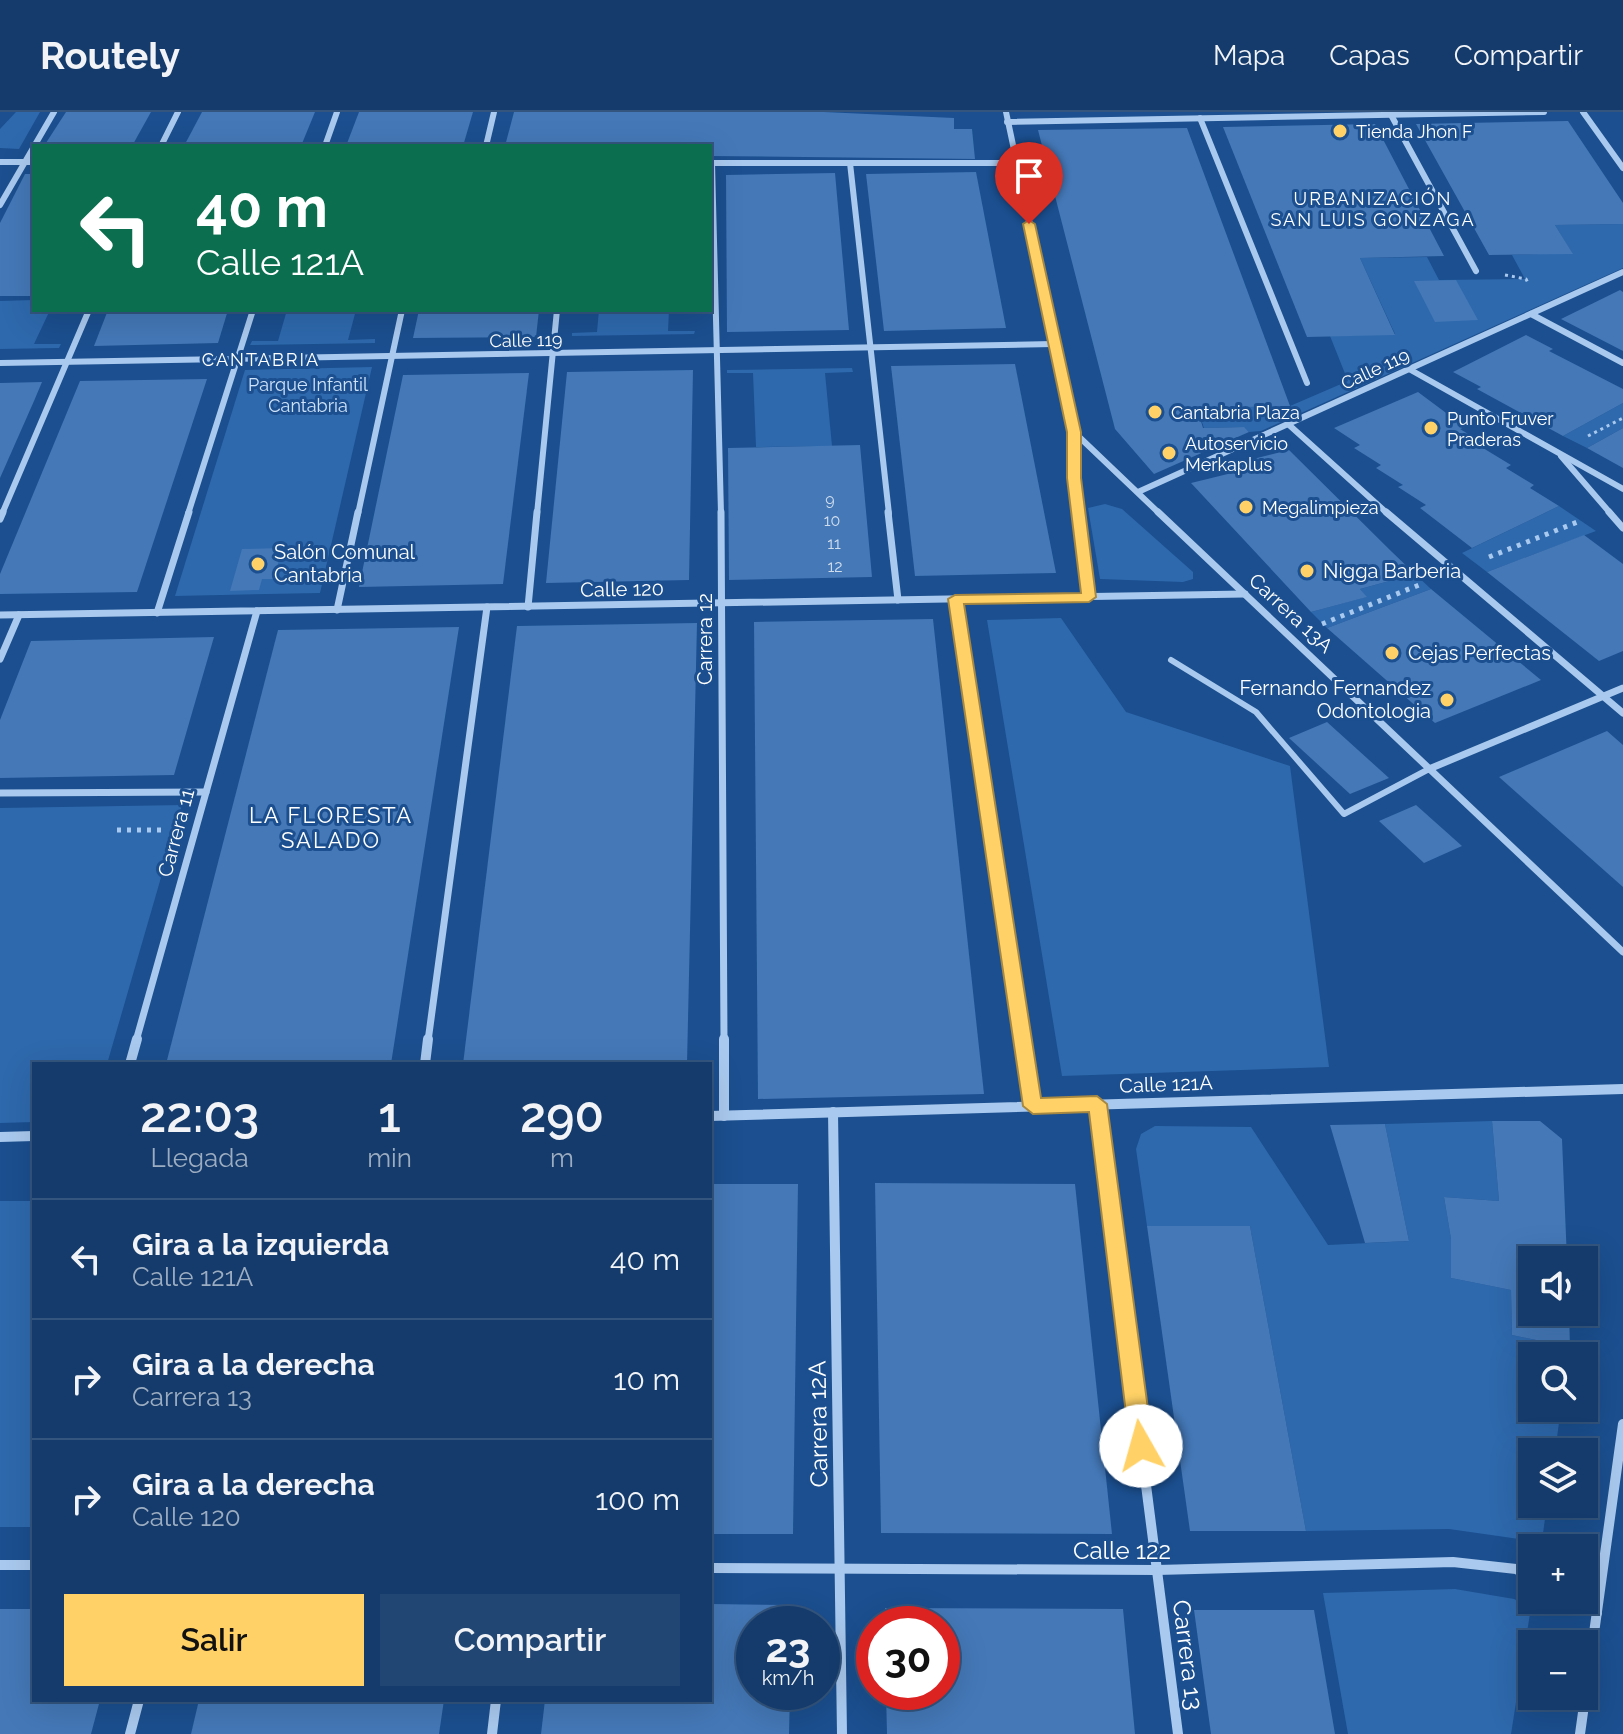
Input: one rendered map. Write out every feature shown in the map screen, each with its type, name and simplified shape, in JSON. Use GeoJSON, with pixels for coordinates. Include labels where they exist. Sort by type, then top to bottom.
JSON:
{"type":"FeatureCollection","features":[{"type":"Feature","properties":{"kind":"street"},"geometry":{"type":"LineString","coordinates":[[35,144],[54,112]]}},
{"type":"Feature","properties":{"kind":"street"},"geometry":{"type":"LineString","coordinates":[[162,144],[178,112]]}},
{"type":"Feature","properties":{"kind":"street"},"geometry":{"type":"LineString","coordinates":[[326,144],[337,112]]}},
{"type":"Feature","properties":{"kind":"street"},"geometry":{"type":"LineString","coordinates":[[486,144],[494,112]]}},
{"type":"Feature","properties":{"kind":"street"},"geometry":{"type":"LineString","coordinates":[[1006,112],[1074,432],[1074,478],[1089,597]]}},
{"type":"Feature","properties":{"kind":"street"},"geometry":{"type":"LineString","coordinates":[[1007,122],[1182,115],[1200,118],[1544,112]]}},
{"type":"Feature","properties":{"kind":"street"},"geometry":{"type":"LineString","coordinates":[[1583,112],[1623,168]]}},
{"type":"Feature","properties":{"kind":"street"},"geometry":{"type":"LineString","coordinates":[[1390,113],[1476,271]]}},
{"type":"Feature","properties":{"kind":"street"},"geometry":{"type":"LineString","coordinates":[[1200,118],[1307,383]]}},
{"type":"Feature","properties":{"kind":"street"},"geometry":{"type":"LineString","coordinates":[[0,205],[32,150]]}},
{"type":"Feature","properties":{"kind":"street"},"geometry":{"type":"LineString","coordinates":[[0,162],[32,162]]}},
{"type":"Feature","properties":{"kind":"street"},"geometry":{"type":"LineString","coordinates":[[712,163],[1017,163]]}},
{"type":"Feature","properties":{"kind":"street"},"geometry":{"type":"LineString","coordinates":[[850,163],[898,600]]}},
{"type":"Feature","properties":{"kind":"street","name":"Carrera 12"},"geometry":{"type":"LineString","coordinates":[[712,201],[723,603],[724,1116]]}},
{"type":"Feature","properties":{"kind":"street","name":"Calle 119"},"geometry":{"type":"LineString","coordinates":[[1138,492],[1623,272]]}},
{"type":"Feature","properties":{"kind":"street"},"geometry":{"type":"LineString","coordinates":[[1611,278],[1623,283]]}},
{"type":"Feature","properties":{"kind":"street"},"geometry":{"type":"LineString","coordinates":[[0,519],[88,312]]}},
{"type":"Feature","properties":{"kind":"street"},"geometry":{"type":"LineString","coordinates":[[157,613],[252,312]]}},
{"type":"Feature","properties":{"kind":"street"},"geometry":{"type":"LineString","coordinates":[[337,610],[402,312]]}},
{"type":"Feature","properties":{"kind":"street"},"geometry":{"type":"LineString","coordinates":[[528,607],[557,312]]}},
{"type":"Feature","properties":{"kind":"street"},"geometry":{"type":"LineString","coordinates":[[1531,314],[1623,363]]}},
{"type":"Feature","properties":{"kind":"street","name":"Calle 119"},"geometry":{"type":"LineString","coordinates":[[0,363],[1053,344]]}},
{"type":"Feature","properties":{"kind":"street"},"geometry":{"type":"LineString","coordinates":[[1409,369],[1623,489]]}},
{"type":"Feature","properties":{"kind":"street"},"geometry":{"type":"LineString","coordinates":[[1288,424],[1453,572],[1623,713]]}},
{"type":"Feature","properties":{"kind":"street","name":"Carrera 13A"},"geometry":{"type":"LineString","coordinates":[[1074,432],[1623,952]]}},
{"type":"Feature","properties":{"kind":"street"},"geometry":{"type":"LineString","coordinates":[[1558,452],[1623,528]]}},
{"type":"Feature","properties":{"kind":"street","name":"Calle 120"},"geometry":{"type":"LineString","coordinates":[[0,615],[1245,594]]}},
{"type":"Feature","properties":{"kind":"street"},"geometry":{"type":"LineString","coordinates":[[955,599],[1033,1106]]}},
{"type":"Feature","properties":{"kind":"street"},"geometry":{"type":"LineString","coordinates":[[425,1062],[487,607]]}},
{"type":"Feature","properties":{"kind":"street","name":"Carrera 11"},"geometry":{"type":"LineString","coordinates":[[131,1062],[257,611]]}},
{"type":"Feature","properties":{"kind":"street"},"geometry":{"type":"LineString","coordinates":[[0,659],[19,615]]}},
{"type":"Feature","properties":{"kind":"street"},"geometry":{"type":"LineString","coordinates":[[1429,769],[1623,688]]}},
{"type":"Feature","properties":{"kind":"street"},"geometry":{"type":"LineString","coordinates":[[0,793],[206,792]]}},
{"type":"Feature","properties":{"kind":"street","name":"Calle 121A"},"geometry":{"type":"LineString","coordinates":[[712,1116],[1623,1089]]}},
{"type":"Feature","properties":{"kind":"street","name":"Carrera 13"},"geometry":{"type":"LineString","coordinates":[[1097,1104],[1178,1734]]}},
{"type":"Feature","properties":{"kind":"street","name":"Carrera 12A"},"geometry":{"type":"LineString","coordinates":[[833,1112],[842,1734]]}},
{"type":"Feature","properties":{"kind":"street"},"geometry":{"type":"LineString","coordinates":[[0,1137],[32,1136]]}},
{"type":"Feature","properties":{"kind":"street"},"geometry":{"type":"LineString","coordinates":[[1598,1606],[1623,1424]]}},
{"type":"Feature","properties":{"kind":"street","name":"Calle 122"},"geometry":{"type":"LineString","coordinates":[[712,1568],[1157,1570],[1453,1562],[1518,1570]]}},
{"type":"Feature","properties":{"kind":"street"},"geometry":{"type":"LineString","coordinates":[[0,1565],[32,1565]]}},
{"type":"Feature","properties":{"kind":"street"},"geometry":{"type":"LineString","coordinates":[[1580,1734],[1597,1614]]}},
{"type":"Feature","properties":{"kind":"street"},"geometry":{"type":"LineString","coordinates":[[130,1734],[138,1702]]}},
{"type":"Feature","properties":{"kind":"street"},"geometry":{"type":"LineString","coordinates":[[492,1734],[496,1702]]}},
{"type":"Feature","properties":{"kind":"lane"},"geometry":{"type":"LineString","coordinates":[[1171,660],[1256,712],[1344,814],[1429,769]]}},
{"type":"Feature","properties":{"kind":"path"},"geometry":{"type":"LineString","coordinates":[[1476,271],[1526,279],[1542,309]]}},
{"type":"Feature","properties":{"kind":"path"},"geometry":{"type":"LineString","coordinates":[[1290,636],[1607,510]]}},
{"type":"Feature","properties":{"kind":"path"},"geometry":{"type":"LineString","coordinates":[[117,830],[196,829]]}},
{"type":"Feature","properties":{"kind":"green space"},"geometry":{"type":"Polygon","coordinates":[[[16,112],[40,112],[19,149],[0,148],[0,129],[16,112]]]}},
{"type":"Feature","properties":{"kind":"green space"},"geometry":{"type":"Polygon","coordinates":[[[1623,224],[1623,268],[1261,431],[1249,432],[1243,427],[1204,428],[1197,408],[1290,406],[1348,381],[1330,336],[1395,334],[1360,258],[1427,257],[1439,280],[1525,279],[1512,255],[1572,253],[1555,225],[1623,224]]]}},
{"type":"Feature","properties":{"kind":"green space"},"geometry":{"type":"Polygon","coordinates":[[[32,300],[32,312],[49,312],[34,344],[61,344],[59,348],[0,349],[0,301],[32,300]]]}},
{"type":"Feature","properties":{"kind":"green space"},"geometry":{"type":"Polygon","coordinates":[[[286,312],[355,312],[348,340],[375,339],[375,343],[250,345],[252,341],[278,341],[286,312]]]}},
{"type":"Feature","properties":{"kind":"green space"},"geometry":{"type":"Polygon","coordinates":[[[599,312],[669,312],[668,331],[695,331],[694,334],[572,336],[572,333],[597,332],[599,312]]]}},
{"type":"Feature","properties":{"kind":"green space","name":"Parque Infantil Cantabria"},"geometry":{"type":"Polygon","coordinates":[[[372,367],[320,593],[175,596],[245,370],[372,367]]]}},
{"type":"Feature","properties":{"kind":"green space"},"geometry":{"type":"Polygon","coordinates":[[[852,368],[853,372],[825,373],[832,446],[756,447],[753,373],[727,373],[727,370],[852,368]]]}},
{"type":"Feature","properties":{"kind":"green space"},"geometry":{"type":"Polygon","coordinates":[[[1623,403],[1623,428],[1587,448],[1563,436],[1623,403]]]}},
{"type":"Feature","properties":{"kind":"green space"},"geometry":{"type":"Polygon","coordinates":[[[1105,504],[1122,509],[1193,572],[1193,579],[1183,582],[1100,579],[1088,508],[1105,504]]]}},
{"type":"Feature","properties":{"kind":"green space"},"geometry":{"type":"Polygon","coordinates":[[[1559,506],[1596,531],[1487,572],[1462,553],[1559,506]]]}},
{"type":"Feature","properties":{"kind":"green space"},"geometry":{"type":"Polygon","coordinates":[[[1415,574],[1431,589],[1327,628],[1311,612],[1366,597],[1360,589],[1415,574]]]}},
{"type":"Feature","properties":{"kind":"green space"},"geometry":{"type":"Polygon","coordinates":[[[1061,618],[1126,712],[1290,766],[1329,1067],[1062,1076],[987,620],[1061,618]]]}},
{"type":"Feature","properties":{"kind":"green space"},"geometry":{"type":"Polygon","coordinates":[[[182,805],[108,1062],[32,1062],[32,1122],[0,1123],[0,808],[182,805]]]}},
{"type":"Feature","properties":{"kind":"green space"},"geometry":{"type":"Polygon","coordinates":[[[1492,1121],[1499,1201],[1444,1197],[1451,1239],[1451,1278],[1511,1290],[1512,1335],[1546,1342],[1518,1342],[1518,1422],[1559,1422],[1557,1438],[1518,1438],[1518,1518],[1545,1518],[1543,1534],[1518,1534],[1518,1539],[1449,1529],[1306,1531],[1250,1226],[1147,1226],[1136,1149],[1141,1134],[1155,1126],[1251,1127],[1328,1245],[1409,1241],[1385,1124],[1492,1121]]]}},
{"type":"Feature","properties":{"kind":"green space"},"geometry":{"type":"Polygon","coordinates":[[[0,1201],[32,1201],[32,1527],[0,1527],[0,1201]]]}},
{"type":"Feature","properties":{"kind":"green space"},"geometry":{"type":"Polygon","coordinates":[[[1455,1589],[1518,1601],[1518,1614],[1530,1614],[1527,1630],[1518,1630],[1518,1690],[1511,1734],[1348,1734],[1323,1593],[1455,1589]]]}},
{"type":"Feature","properties":{"kind":"building"},"geometry":{"type":"Polygon","coordinates":[[[66,112],[151,112],[133,144],[45,144],[66,112]]]}},
{"type":"Feature","properties":{"kind":"building"},"geometry":{"type":"Polygon","coordinates":[[[202,112],[315,112],[302,144],[185,144],[202,112]]]}},
{"type":"Feature","properties":{"kind":"building"},"geometry":{"type":"Polygon","coordinates":[[[359,112],[473,112],[464,144],[347,144],[359,112]]]}},
{"type":"Feature","properties":{"kind":"building"},"geometry":{"type":"Polygon","coordinates":[[[514,112],[824,112],[954,118],[954,129],[972,129],[975,159],[712,156],[712,144],[506,144],[514,112]]]}},
{"type":"Feature","properties":{"kind":"building"},"geometry":{"type":"Polygon","coordinates":[[[1568,121],[1623,203],[1623,224],[1555,225],[1573,254],[1489,255],[1416,124],[1568,121]]]}},
{"type":"Feature","properties":{"kind":"building"},"geometry":{"type":"Polygon","coordinates":[[[1375,124],[1444,256],[1360,258],[1395,335],[1307,337],[1223,127],[1375,124]]]}},
{"type":"Feature","properties":{"kind":"building"},"geometry":{"type":"Polygon","coordinates":[[[1187,128],[1290,406],[1197,408],[1203,428],[1244,427],[1249,432],[1154,474],[1115,429],[1038,130],[1187,128]]]}},
{"type":"Feature","properties":{"kind":"building"},"geometry":{"type":"Polygon","coordinates":[[[976,172],[1006,328],[884,331],[866,174],[976,172]]]}},
{"type":"Feature","properties":{"kind":"building"},"geometry":{"type":"Polygon","coordinates":[[[835,173],[849,330],[727,332],[726,175],[835,173]]]}},
{"type":"Feature","properties":{"kind":"building"},"geometry":{"type":"Polygon","coordinates":[[[25,174],[32,174],[32,296],[0,296],[0,223],[25,174]]]}},
{"type":"Feature","properties":{"kind":"building"},"geometry":{"type":"Polygon","coordinates":[[[1456,280],[1478,320],[1435,322],[1414,281],[1456,280]]]}},
{"type":"Feature","properties":{"kind":"building"},"geometry":{"type":"Polygon","coordinates":[[[1620,290],[1623,292],[1623,351],[1561,319],[1620,290]]]}},
{"type":"Feature","properties":{"kind":"building"},"geometry":{"type":"Polygon","coordinates":[[[107,312],[227,312],[218,343],[94,346],[107,312]]]}},
{"type":"Feature","properties":{"kind":"building"},"geometry":{"type":"Polygon","coordinates":[[[419,312],[539,312],[536,337],[413,338],[419,312]]]}},
{"type":"Feature","properties":{"kind":"building"},"geometry":{"type":"Polygon","coordinates":[[[1526,335],[1553,349],[1549,351],[1623,389],[1623,403],[1563,436],[1477,389],[1481,387],[1453,372],[1526,335]]]}},
{"type":"Feature","properties":{"kind":"building"},"geometry":{"type":"Polygon","coordinates":[[[1015,364],[1056,573],[915,576],[891,366],[1015,364]]]}},
{"type":"Feature","properties":{"kind":"building"},"geometry":{"type":"Polygon","coordinates":[[[693,370],[689,580],[546,583],[567,372],[693,370]]]}},
{"type":"Feature","properties":{"kind":"building"},"geometry":{"type":"Polygon","coordinates":[[[529,373],[503,584],[359,587],[403,375],[529,373]]]}},
{"type":"Feature","properties":{"kind":"building"},"geometry":{"type":"Polygon","coordinates":[[[207,379],[137,592],[0,594],[0,574],[80,381],[207,379]]]}},
{"type":"Feature","properties":{"kind":"building"},"geometry":{"type":"Polygon","coordinates":[[[42,382],[34,401],[0,478],[0,383],[42,382]]]}},
{"type":"Feature","properties":{"kind":"building"},"geometry":{"type":"Polygon","coordinates":[[[1418,392],[1465,427],[1460,429],[1488,446],[1483,448],[1511,465],[1506,468],[1534,485],[1530,488],[1559,506],[1472,548],[1420,508],[1426,505],[1398,487],[1403,485],[1376,468],[1381,465],[1354,448],[1360,445],[1334,428],[1418,392]]]}},
{"type":"Feature","properties":{"kind":"building"},"geometry":{"type":"Polygon","coordinates":[[[1623,428],[1623,468],[1587,448],[1623,428]]]}},
{"type":"Feature","properties":{"kind":"building"},"geometry":{"type":"Polygon","coordinates":[[[860,445],[872,577],[729,580],[728,448],[860,445]]]}},
{"type":"Feature","properties":{"kind":"building"},"geometry":{"type":"Polygon","coordinates":[[[1289,450],[1415,574],[1360,589],[1367,597],[1311,612],[1191,483],[1244,470],[1237,463],[1289,450]]]}},
{"type":"Feature","properties":{"kind":"building"},"geometry":{"type":"Polygon","coordinates":[[[1584,535],[1623,564],[1623,651],[1599,661],[1487,572],[1584,535]]]}},
{"type":"Feature","properties":{"kind":"building","name":"Salón Comunal Cantabria"},"geometry":{"type":"Polygon","coordinates":[[[282,548],[274,579],[262,579],[259,590],[230,591],[242,549],[282,548]]]}},
{"type":"Feature","properties":{"kind":"building"},"geometry":{"type":"Polygon","coordinates":[[[1431,589],[1541,680],[1435,723],[1327,628],[1431,589]]]}},
{"type":"Feature","properties":{"kind":"building"},"geometry":{"type":"Polygon","coordinates":[[[933,619],[984,1094],[758,1099],[754,622],[933,619]]]}},
{"type":"Feature","properties":{"kind":"building"},"geometry":{"type":"Polygon","coordinates":[[[697,623],[687,1062],[463,1062],[517,626],[697,623]]]}},
{"type":"Feature","properties":{"kind":"building"},"geometry":{"type":"Polygon","coordinates":[[[459,627],[391,1062],[167,1062],[278,630],[459,627]]]}},
{"type":"Feature","properties":{"kind":"building"},"geometry":{"type":"Polygon","coordinates":[[[214,637],[174,775],[0,778],[0,720],[31,641],[214,637]]]}},
{"type":"Feature","properties":{"kind":"building"},"geometry":{"type":"Polygon","coordinates":[[[1327,722],[1389,778],[1350,794],[1289,738],[1327,722]]]}},
{"type":"Feature","properties":{"kind":"building"},"geometry":{"type":"Polygon","coordinates":[[[1607,731],[1623,745],[1623,887],[1499,777],[1607,731]]]}},
{"type":"Feature","properties":{"kind":"building"},"geometry":{"type":"Polygon","coordinates":[[[1416,805],[1462,846],[1424,863],[1379,821],[1416,805]]]}},
{"type":"Feature","properties":{"kind":"building"},"geometry":{"type":"Polygon","coordinates":[[[1492,1121],[1540,1121],[1562,1139],[1566,1246],[1518,1246],[1518,1326],[1569,1326],[1570,1342],[1546,1342],[1512,1335],[1511,1290],[1451,1278],[1451,1239],[1444,1197],[1499,1201],[1492,1121]]]}},
{"type":"Feature","properties":{"kind":"building"},"geometry":{"type":"Polygon","coordinates":[[[1385,1124],[1409,1241],[1365,1243],[1330,1125],[1385,1124]]]}},
{"type":"Feature","properties":{"kind":"building"},"geometry":{"type":"Polygon","coordinates":[[[875,1183],[1075,1184],[1112,1534],[881,1533],[875,1183]]]}},
{"type":"Feature","properties":{"kind":"building"},"geometry":{"type":"Polygon","coordinates":[[[712,1184],[798,1184],[793,1534],[712,1534],[712,1184]]]}},
{"type":"Feature","properties":{"kind":"building"},"geometry":{"type":"Polygon","coordinates":[[[1147,1226],[1250,1226],[1306,1531],[1190,1531],[1147,1226]]]}},
{"type":"Feature","properties":{"kind":"building"},"geometry":{"type":"Polygon","coordinates":[[[712,1604],[792,1605],[736,1606],[736,1710],[790,1710],[789,1734],[541,1734],[545,1702],[712,1702],[712,1604]]]}},
{"type":"Feature","properties":{"kind":"building"},"geometry":{"type":"Polygon","coordinates":[[[960,1608],[1123,1609],[1135,1734],[887,1734],[886,1710],[960,1710],[960,1608]]]}},
{"type":"Feature","properties":{"kind":"building"},"geometry":{"type":"Polygon","coordinates":[[[0,1609],[32,1609],[32,1702],[99,1702],[91,1734],[0,1734],[0,1609]]]}},
{"type":"Feature","properties":{"kind":"building"},"geometry":{"type":"Polygon","coordinates":[[[1194,1610],[1314,1610],[1335,1734],[1211,1734],[1194,1610]]]}},
{"type":"Feature","properties":{"kind":"building"},"geometry":{"type":"Polygon","coordinates":[[[199,1702],[444,1702],[439,1734],[191,1734],[199,1702]]]}},
{"type":"Feature","properties":{"kind":"place","name":"Tienda Jhon F"},"geometry":{"type":"Point","coordinates":[1340,131]}},
{"type":"Feature","properties":{"kind":"place","name":"Cantabria Plaza"},"geometry":{"type":"Point","coordinates":[1155,412]}},
{"type":"Feature","properties":{"kind":"place","name":"Punto Fruver Praderas"},"geometry":{"type":"Point","coordinates":[1431,428]}},
{"type":"Feature","properties":{"kind":"place","name":"Autoservicio Merkaplus"},"geometry":{"type":"Point","coordinates":[1169,453]}},
{"type":"Feature","properties":{"kind":"place","name":"Megalimpieza"},"geometry":{"type":"Point","coordinates":[1246,507]}},
{"type":"Feature","properties":{"kind":"place","name":"Salón Comunal Cantabria"},"geometry":{"type":"Point","coordinates":[258,564]}},
{"type":"Feature","properties":{"kind":"place","name":"Nigga Barberia"},"geometry":{"type":"Point","coordinates":[1307,571]}},
{"type":"Feature","properties":{"kind":"place","name":"Cejas Perfectas"},"geometry":{"type":"Point","coordinates":[1392,653]}},
{"type":"Feature","properties":{"kind":"place","name":"Fernando Fernandez Odontologia"},"geometry":{"type":"Point","coordinates":[1447,700]}},
{"type":"Feature","properties":{"kind":"district","name":"URBANIZACIÓN SAN LUIS GONZAGA"},"geometry":{"type":"Point","coordinates":[1373,208]}},
{"type":"Feature","properties":{"kind":"district","name":"CANTABRIA"},"geometry":{"type":"Point","coordinates":[261,359]}},
{"type":"Feature","properties":{"kind":"district","name":"LA FLORESTA SALADO"},"geometry":{"type":"Point","coordinates":[331,828]}},
{"type":"Feature","properties":{"kind":"route"},"geometry":{"type":"LineString","coordinates":[[1029,224],[1074,432],[1074,478],[1089,597],[955,599],[1033,1106],[1097,1104],[1141,1446]]}}]}
